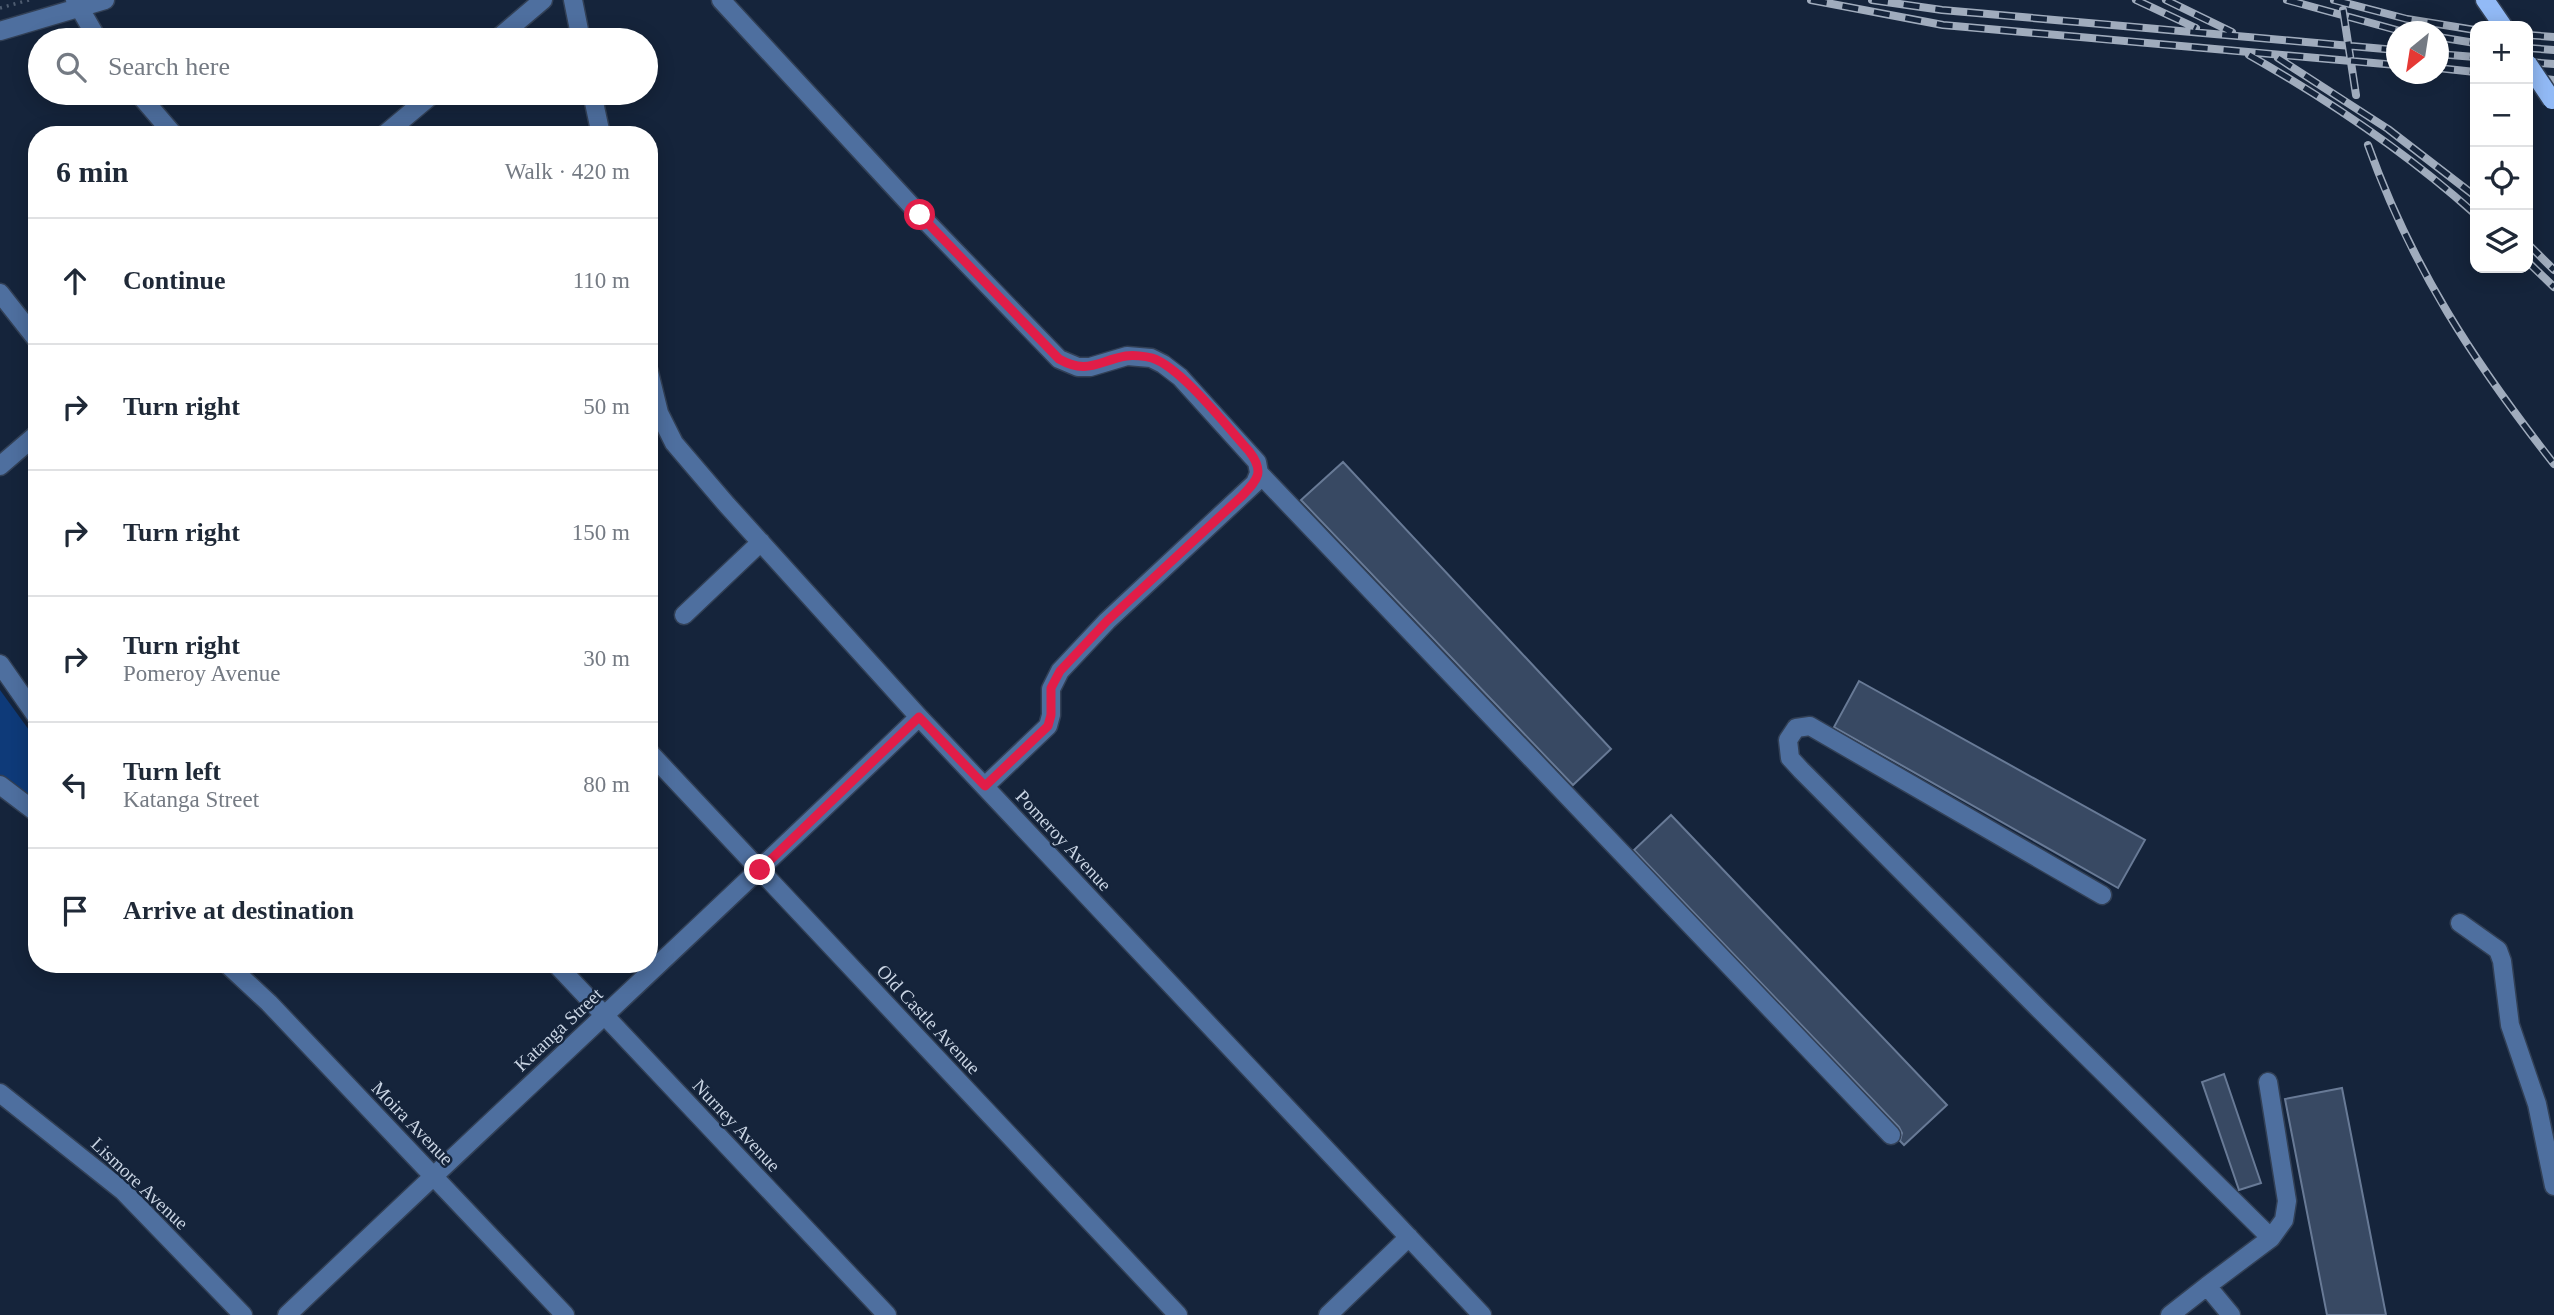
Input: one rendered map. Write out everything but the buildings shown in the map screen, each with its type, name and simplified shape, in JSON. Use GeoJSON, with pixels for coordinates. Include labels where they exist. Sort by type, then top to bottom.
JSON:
{"type":"FeatureCollection","features":[{"type":"Feature","properties":{"kind":"main road"},"geometry":{"type":"LineString","coordinates":[[2485,0],[2499,21]]}},
{"type":"Feature","properties":{"kind":"main road"},"geometry":{"type":"LineString","coordinates":[[2533,72],[2553,102]]}},
{"type":"Feature","properties":{"kind":"street"},"geometry":{"type":"LineString","coordinates":[[0,31],[76,4],[105,0]]}},
{"type":"Feature","properties":{"kind":"street"},"geometry":{"type":"LineString","coordinates":[[510,28],[543,0]]}},
{"type":"Feature","properties":{"kind":"street"},"geometry":{"type":"LineString","coordinates":[[573,0],[579,28]]}},
{"type":"Feature","properties":{"kind":"street"},"geometry":{"type":"LineString","coordinates":[[721,0],[920,215],[1059,359],[1078,367],[1090,367],[1127,356],[1151,358],[1163,364],[1180,377],[1257,462],[1259,473],[1255,483],[1107,621],[1060,671],[1051,688],[1051,715],[1048,726],[985,786]]}},
{"type":"Feature","properties":{"kind":"street"},"geometry":{"type":"LineString","coordinates":[[76,4],[91,28]]}},
{"type":"Feature","properties":{"kind":"street"},"geometry":{"type":"LineString","coordinates":[[148,105],[166,126]]}},
{"type":"Feature","properties":{"kind":"street"},"geometry":{"type":"LineString","coordinates":[[395,126],[420,105]]}},
{"type":"Feature","properties":{"kind":"street"},"geometry":{"type":"LineString","coordinates":[[595,105],[599,126]]}},
{"type":"Feature","properties":{"kind":"street"},"geometry":{"type":"LineString","coordinates":[[0,293],[28,329]]}},
{"type":"Feature","properties":{"kind":"street","name":"Pomeroy Avenue"},"geometry":{"type":"LineString","coordinates":[[658,409],[674,443],[919,717],[1482,1315]]}},
{"type":"Feature","properties":{"kind":"street"},"geometry":{"type":"LineString","coordinates":[[0,466],[28,442]]}},
{"type":"Feature","properties":{"kind":"street"},"geometry":{"type":"LineString","coordinates":[[1259,473],[1891,1135]]}},
{"type":"Feature","properties":{"kind":"street"},"geometry":{"type":"LineString","coordinates":[[684,615],[761,542]]}},
{"type":"Feature","properties":{"kind":"street"},"geometry":{"type":"LineString","coordinates":[[0,664],[28,704]]}},
{"type":"Feature","properties":{"kind":"street","name":"Katanga Street"},"geometry":{"type":"LineString","coordinates":[[658,964],[919,717]]}},
{"type":"Feature","properties":{"kind":"street"},"geometry":{"type":"LineString","coordinates":[[2102,895],[1810,726],[1797,728],[1787,740],[1790,758],[2271,1238]]}},
{"type":"Feature","properties":{"kind":"street","name":"Old Castle Avenue"},"geometry":{"type":"LineString","coordinates":[[658,762],[1178,1315]]}},
{"type":"Feature","properties":{"kind":"street"},"geometry":{"type":"LineString","coordinates":[[0,785],[28,806]]}},
{"type":"Feature","properties":{"kind":"street"},"geometry":{"type":"LineString","coordinates":[[2460,923],[2498,950],[2502,961],[2510,1025],[2537,1104],[2554,1186]]}},
{"type":"Feature","properties":{"kind":"street","name":"Moira Avenue"},"geometry":{"type":"LineString","coordinates":[[237,973],[565,1315]]}},
{"type":"Feature","properties":{"kind":"street","name":"Nurney Avenue"},"geometry":{"type":"LineString","coordinates":[[564,973],[887,1315]]}},
{"type":"Feature","properties":{"kind":"street","name":"Katanga Street"},"geometry":{"type":"LineString","coordinates":[[287,1315],[648,973]]}},
{"type":"Feature","properties":{"kind":"street"},"geometry":{"type":"LineString","coordinates":[[2170,1315],[2271,1238],[2284,1220],[2287,1201],[2268,1082]]}},
{"type":"Feature","properties":{"kind":"street","name":"Lismore Avenue"},"geometry":{"type":"LineString","coordinates":[[0,1093],[123,1191],[243,1315]]}},
{"type":"Feature","properties":{"kind":"street"},"geometry":{"type":"LineString","coordinates":[[1328,1315],[1409,1237]]}},
{"type":"Feature","properties":{"kind":"street"},"geometry":{"type":"LineString","coordinates":[[2207,1286],[2231,1315]]}},
{"type":"Feature","properties":{"kind":"path"},"geometry":{"type":"LineString","coordinates":[[0,8],[29,0]]}},
{"type":"Feature","properties":{"kind":"shaded area"},"geometry":{"type":"Polygon","coordinates":[[[0,690],[28,729],[28,796],[0,775],[0,690]]]}},
{"type":"Feature","properties":{"kind":"railway"},"geometry":{"type":"LineString","coordinates":[[1811,0],[1943,25],[2386,64]]}},
{"type":"Feature","properties":{"kind":"railway"},"geometry":{"type":"LineString","coordinates":[[1872,0],[1942,10],[2386,49]]}},
{"type":"Feature","properties":{"kind":"railway"},"geometry":{"type":"LineString","coordinates":[[2136,0],[2196,28]]}},
{"type":"Feature","properties":{"kind":"railway"},"geometry":{"type":"LineString","coordinates":[[2166,0],[2232,32]]}},
{"type":"Feature","properties":{"kind":"railway"},"geometry":{"type":"LineString","coordinates":[[2287,0],[2386,27]]}},
{"type":"Feature","properties":{"kind":"railway"},"geometry":{"type":"LineString","coordinates":[[2334,0],[2407,19],[2470,29]]}},
{"type":"Feature","properties":{"kind":"railway"},"geometry":{"type":"LineString","coordinates":[[2343,10],[2356,95]]}},
{"type":"Feature","properties":{"kind":"railway"},"geometry":{"type":"LineString","coordinates":[[2533,35],[2554,37]]}},
{"type":"Feature","properties":{"kind":"railway"},"geometry":{"type":"LineString","coordinates":[[2449,39],[2470,42]]}},
{"type":"Feature","properties":{"kind":"railway"},"geometry":{"type":"LineString","coordinates":[[2533,48],[2554,50]]}},
{"type":"Feature","properties":{"kind":"railway"},"geometry":{"type":"LineString","coordinates":[[2249,55],[2366,128],[2422,169],[2470,210]]}},
{"type":"Feature","properties":{"kind":"railway"},"geometry":{"type":"LineString","coordinates":[[2449,55],[2470,57]]}},
{"type":"Feature","properties":{"kind":"railway"},"geometry":{"type":"LineString","coordinates":[[2278,58],[2388,129],[2470,192]]}},
{"type":"Feature","properties":{"kind":"railway"},"geometry":{"type":"LineString","coordinates":[[2533,62],[2554,64]]}},
{"type":"Feature","properties":{"kind":"railway"},"geometry":{"type":"LineString","coordinates":[[2449,69],[2470,71]]}},
{"type":"Feature","properties":{"kind":"railway"},"geometry":{"type":"LineString","coordinates":[[2533,78],[2554,80]]}},
{"type":"Feature","properties":{"kind":"railway"},"geometry":{"type":"LineString","coordinates":[[2368,145],[2385,190],[2425,273],[2472,351],[2554,464]]}},
{"type":"Feature","properties":{"kind":"railway"},"geometry":{"type":"LineString","coordinates":[[2533,249],[2554,270]]}},
{"type":"Feature","properties":{"kind":"railway"},"geometry":{"type":"LineString","coordinates":[[2533,267],[2554,287]]}},
{"type":"Feature","properties":{"kind":"route"},"geometry":{"type":"LineString","coordinates":[[760,870],[919,717],[985,786],[1048,726],[1051,715],[1051,688],[1060,671],[1107,621],[1242,496],[1255,483],[1259,473],[1257,462],[1249,451],[1180,377],[1163,364],[1151,358],[1127,356],[1090,367],[1078,367],[1059,359],[920,215]]}}]}
